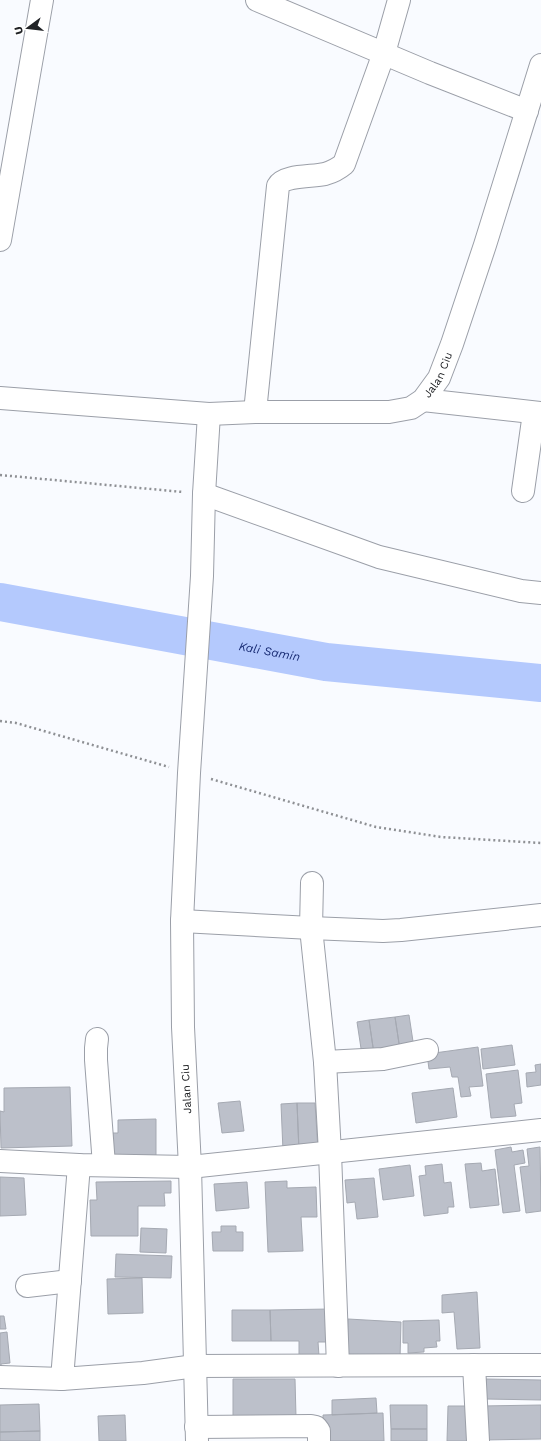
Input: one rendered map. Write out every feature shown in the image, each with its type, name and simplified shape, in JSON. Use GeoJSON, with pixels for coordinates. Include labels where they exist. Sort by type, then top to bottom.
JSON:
{"type":"FeatureCollection","features":[{"type":"Feature","properties":{"kind":"street"},"geometry":{"type":"LineString","coordinates":[[0,240],[42,0]]}},
{"type":"Feature","properties":{"kind":"street"},"geometry":{"type":"LineString","coordinates":[[256,0],[527,111]]}},
{"type":"Feature","properties":{"kind":"street"},"geometry":{"type":"LineString","coordinates":[[255,412],[278,186],[284,180],[323,175],[332,172],[344,164],[384,53],[399,0]]}},
{"type":"Feature","properties":{"kind":"street","name":"Jalan Ciu"},"geometry":{"type":"LineString","coordinates":[[0,398],[208,414],[255,412],[389,412],[411,408],[423,400],[439,378],[452,344],[541,65]]}},
{"type":"Feature","properties":{"kind":"street"},"geometry":{"type":"LineString","coordinates":[[423,400],[538,413],[523,491]]}},
{"type":"Feature","properties":{"kind":"street"},"geometry":{"type":"LineString","coordinates":[[208,414],[204,494],[379,557],[521,591],[541,593]]}},
{"type":"Feature","properties":{"kind":"street","name":"Jalan Ciu"},"geometry":{"type":"LineString","coordinates":[[197,1434],[190,1167],[183,1027],[182,921],[189,773],[202,576],[204,494]]}},
{"type":"Feature","properties":{"kind":"street"},"geometry":{"type":"LineString","coordinates":[[312,883],[311,928],[325,1062],[330,1153],[338,1366]]}},
{"type":"Feature","properties":{"kind":"street"},"geometry":{"type":"LineString","coordinates":[[182,921],[383,931],[541,915]]}},
{"type":"Feature","properties":{"kind":"street"},"geometry":{"type":"LineString","coordinates":[[97,1039],[96,1054],[104,1165]]}},
{"type":"Feature","properties":{"kind":"street"},"geometry":{"type":"LineString","coordinates":[[325,1062],[383,1059],[427,1050]]}},
{"type":"Feature","properties":{"kind":"street"},"geometry":{"type":"LineString","coordinates":[[0,1160],[79,1165],[190,1167],[541,1130]]}},
{"type":"Feature","properties":{"kind":"street"},"geometry":{"type":"LineString","coordinates":[[62,1379],[79,1165]]}},
{"type":"Feature","properties":{"kind":"street"},"geometry":{"type":"LineString","coordinates":[[27,1286],[70,1280]]}},
{"type":"Feature","properties":{"kind":"street"},"geometry":{"type":"LineString","coordinates":[[474,1365],[478,1441]]}},
{"type":"Feature","properties":{"kind":"street"},"geometry":{"type":"LineString","coordinates":[[0,1377],[62,1379],[142,1373],[195,1366],[541,1366]]}},
{"type":"Feature","properties":{"kind":"street"},"geometry":{"type":"LineString","coordinates":[[197,1434],[311,1426],[316,1427],[319,1431],[320,1441]]}},
{"type":"Feature","properties":{"kind":"path"},"geometry":{"type":"LineString","coordinates":[[0,475],[204,494]]}},
{"type":"Feature","properties":{"kind":"path"},"geometry":{"type":"LineString","coordinates":[[0,721],[16,723],[376,827],[441,837],[541,843]]}},
{"type":"Feature","properties":{"kind":"building"},"geometry":{"type":"Polygon","coordinates":[[[409,1015],[414,1048],[400,1050],[395,1017],[409,1015]]]}},
{"type":"Feature","properties":{"kind":"building"},"geometry":{"type":"Polygon","coordinates":[[[395,1017],[400,1050],[374,1054],[369,1020],[395,1017]]]}},
{"type":"Feature","properties":{"kind":"building"},"geometry":{"type":"Polygon","coordinates":[[[369,1020],[374,1054],[362,1055],[357,1022],[369,1020]]]}},
{"type":"Feature","properties":{"kind":"building"},"geometry":{"type":"Polygon","coordinates":[[[512,1045],[515,1065],[483,1069],[481,1049],[512,1045]]]}},
{"type":"Feature","properties":{"kind":"building"},"geometry":{"type":"Polygon","coordinates":[[[478,1047],[483,1086],[469,1087],[471,1096],[461,1097],[458,1077],[452,1077],[450,1067],[429,1069],[427,1054],[478,1047]]]}},
{"type":"Feature","properties":{"kind":"building"},"geometry":{"type":"Polygon","coordinates":[[[541,1064],[541,1085],[527,1087],[526,1073],[536,1072],[535,1065],[541,1064]]]}},
{"type":"Feature","properties":{"kind":"building"},"geometry":{"type":"Polygon","coordinates":[[[518,1070],[522,1103],[514,1104],[516,1116],[491,1118],[486,1074],[518,1070]]]}},
{"type":"Feature","properties":{"kind":"building"},"geometry":{"type":"Polygon","coordinates":[[[70,1087],[72,1146],[1,1148],[0,1111],[4,1112],[4,1088],[70,1087]]]}},
{"type":"Feature","properties":{"kind":"building"},"geometry":{"type":"Polygon","coordinates":[[[453,1088],[457,1117],[416,1123],[412,1093],[453,1088]]]}},
{"type":"Feature","properties":{"kind":"building"},"geometry":{"type":"Polygon","coordinates":[[[240,1101],[244,1131],[222,1133],[218,1103],[240,1101]]]}},
{"type":"Feature","properties":{"kind":"building"},"geometry":{"type":"Polygon","coordinates":[[[297,1103],[299,1151],[283,1151],[281,1104],[297,1103]]]}},
{"type":"Feature","properties":{"kind":"building"},"geometry":{"type":"Polygon","coordinates":[[[297,1103],[315,1103],[318,1150],[299,1151],[297,1103]]]}},
{"type":"Feature","properties":{"kind":"building"},"geometry":{"type":"Polygon","coordinates":[[[156,1119],[156,1159],[107,1159],[107,1133],[118,1133],[118,1120],[156,1119]]]}},
{"type":"Feature","properties":{"kind":"building"},"geometry":{"type":"Polygon","coordinates":[[[511,1147],[512,1152],[523,1150],[525,1163],[514,1165],[520,1211],[503,1213],[495,1150],[511,1147]]]}},
{"type":"Feature","properties":{"kind":"building"},"geometry":{"type":"Polygon","coordinates":[[[540,1147],[541,1211],[526,1213],[520,1167],[529,1166],[527,1149],[540,1147]]]}},
{"type":"Feature","properties":{"kind":"building"},"geometry":{"type":"Polygon","coordinates":[[[481,1163],[482,1171],[495,1169],[499,1205],[470,1208],[465,1164],[481,1163]]]}},
{"type":"Feature","properties":{"kind":"building"},"geometry":{"type":"Polygon","coordinates":[[[442,1164],[444,1183],[451,1182],[454,1207],[448,1207],[448,1213],[424,1216],[419,1176],[426,1175],[425,1166],[442,1164]]]}},
{"type":"Feature","properties":{"kind":"building"},"geometry":{"type":"Polygon","coordinates":[[[410,1165],[414,1196],[383,1200],[379,1169],[410,1165]]]}},
{"type":"Feature","properties":{"kind":"building"},"geometry":{"type":"Polygon","coordinates":[[[0,1177],[24,1178],[26,1215],[0,1216],[0,1177]]]}},
{"type":"Feature","properties":{"kind":"building"},"geometry":{"type":"Polygon","coordinates":[[[374,1178],[378,1217],[357,1219],[355,1202],[347,1203],[345,1180],[374,1178]]]}},
{"type":"Feature","properties":{"kind":"building"},"geometry":{"type":"Polygon","coordinates":[[[171,1181],[171,1193],[164,1193],[165,1206],[138,1206],[138,1236],[91,1236],[90,1200],[97,1200],[96,1182],[171,1181]]]}},
{"type":"Feature","properties":{"kind":"building"},"geometry":{"type":"Polygon","coordinates":[[[287,1181],[287,1188],[316,1187],[317,1217],[301,1217],[303,1251],[268,1252],[265,1182],[287,1181]]]}},
{"type":"Feature","properties":{"kind":"building"},"geometry":{"type":"Polygon","coordinates":[[[247,1182],[249,1208],[216,1211],[214,1184],[247,1182]]]}},
{"type":"Feature","properties":{"kind":"building"},"geometry":{"type":"Polygon","coordinates":[[[221,1226],[236,1226],[236,1232],[243,1232],[243,1251],[213,1251],[212,1232],[221,1232],[221,1226]]]}},
{"type":"Feature","properties":{"kind":"building"},"geometry":{"type":"Polygon","coordinates":[[[141,1228],[167,1229],[166,1253],[140,1252],[141,1228]]]}},
{"type":"Feature","properties":{"kind":"building"},"geometry":{"type":"Polygon","coordinates":[[[116,1254],[172,1256],[171,1278],[115,1277],[116,1254]]]}},
{"type":"Feature","properties":{"kind":"building"},"geometry":{"type":"Polygon","coordinates":[[[142,1278],[143,1313],[108,1314],[107,1279],[142,1278]]]}},
{"type":"Feature","properties":{"kind":"building"},"geometry":{"type":"Polygon","coordinates":[[[477,1292],[480,1348],[457,1349],[454,1312],[442,1313],[442,1295],[477,1292]]]}},
{"type":"Feature","properties":{"kind":"building"},"geometry":{"type":"Polygon","coordinates":[[[329,1309],[330,1342],[318,1342],[319,1356],[299,1357],[299,1341],[271,1341],[270,1310],[329,1309]]]}},
{"type":"Feature","properties":{"kind":"building"},"geometry":{"type":"Polygon","coordinates":[[[232,1310],[270,1310],[271,1341],[232,1341],[232,1310]]]}},
{"type":"Feature","properties":{"kind":"building"},"geometry":{"type":"Polygon","coordinates":[[[0,1316],[4,1316],[6,1329],[0,1329],[0,1316]]]}},
{"type":"Feature","properties":{"kind":"building"},"geometry":{"type":"Polygon","coordinates":[[[348,1319],[401,1322],[400,1359],[347,1358],[348,1319]]]}},
{"type":"Feature","properties":{"kind":"building"},"geometry":{"type":"Polygon","coordinates":[[[439,1320],[440,1341],[436,1341],[437,1347],[424,1348],[424,1352],[408,1353],[408,1343],[403,1343],[403,1321],[439,1320]]]}},
{"type":"Feature","properties":{"kind":"building"},"geometry":{"type":"Polygon","coordinates":[[[7,1332],[10,1363],[1,1364],[2,1373],[0,1373],[0,1333],[7,1332]]]}},
{"type":"Feature","properties":{"kind":"building"},"geometry":{"type":"Polygon","coordinates":[[[233,1379],[295,1379],[296,1417],[233,1417],[233,1379]]]}},
{"type":"Feature","properties":{"kind":"building"},"geometry":{"type":"Polygon","coordinates":[[[486,1379],[541,1380],[541,1400],[486,1399],[486,1379]]]}},
{"type":"Feature","properties":{"kind":"building"},"geometry":{"type":"Polygon","coordinates":[[[376,1398],[377,1413],[332,1415],[332,1400],[376,1398]]]}},
{"type":"Feature","properties":{"kind":"building"},"geometry":{"type":"Polygon","coordinates":[[[39,1404],[40,1431],[0,1432],[0,1405],[39,1404]]]}},
{"type":"Feature","properties":{"kind":"building"},"geometry":{"type":"Polygon","coordinates":[[[390,1405],[427,1405],[427,1429],[391,1429],[390,1405]]]}},
{"type":"Feature","properties":{"kind":"building"},"geometry":{"type":"Polygon","coordinates":[[[541,1405],[541,1439],[483,1440],[482,1406],[541,1405]]]}},
{"type":"Feature","properties":{"kind":"building"},"geometry":{"type":"Polygon","coordinates":[[[448,1406],[475,1406],[474,1441],[447,1441],[448,1406]]]}},
{"type":"Feature","properties":{"kind":"building"},"geometry":{"type":"Polygon","coordinates":[[[383,1413],[384,1441],[324,1441],[323,1415],[383,1413]]]}},
{"type":"Feature","properties":{"kind":"building"},"geometry":{"type":"Polygon","coordinates":[[[125,1415],[126,1441],[99,1441],[98,1416],[125,1415]]]}},
{"type":"Feature","properties":{"kind":"building"},"geometry":{"type":"Polygon","coordinates":[[[391,1429],[427,1429],[427,1441],[391,1441],[391,1429]]]}},
{"type":"Feature","properties":{"kind":"building"},"geometry":{"type":"Polygon","coordinates":[[[40,1431],[40,1441],[0,1441],[0,1432],[40,1431]]]}},
{"type":"Feature","properties":{"kind":"waterway","name":"Kali Samin"},"geometry":{"type":"LineString","coordinates":[[0,602],[326,662],[541,683]]}}]}
